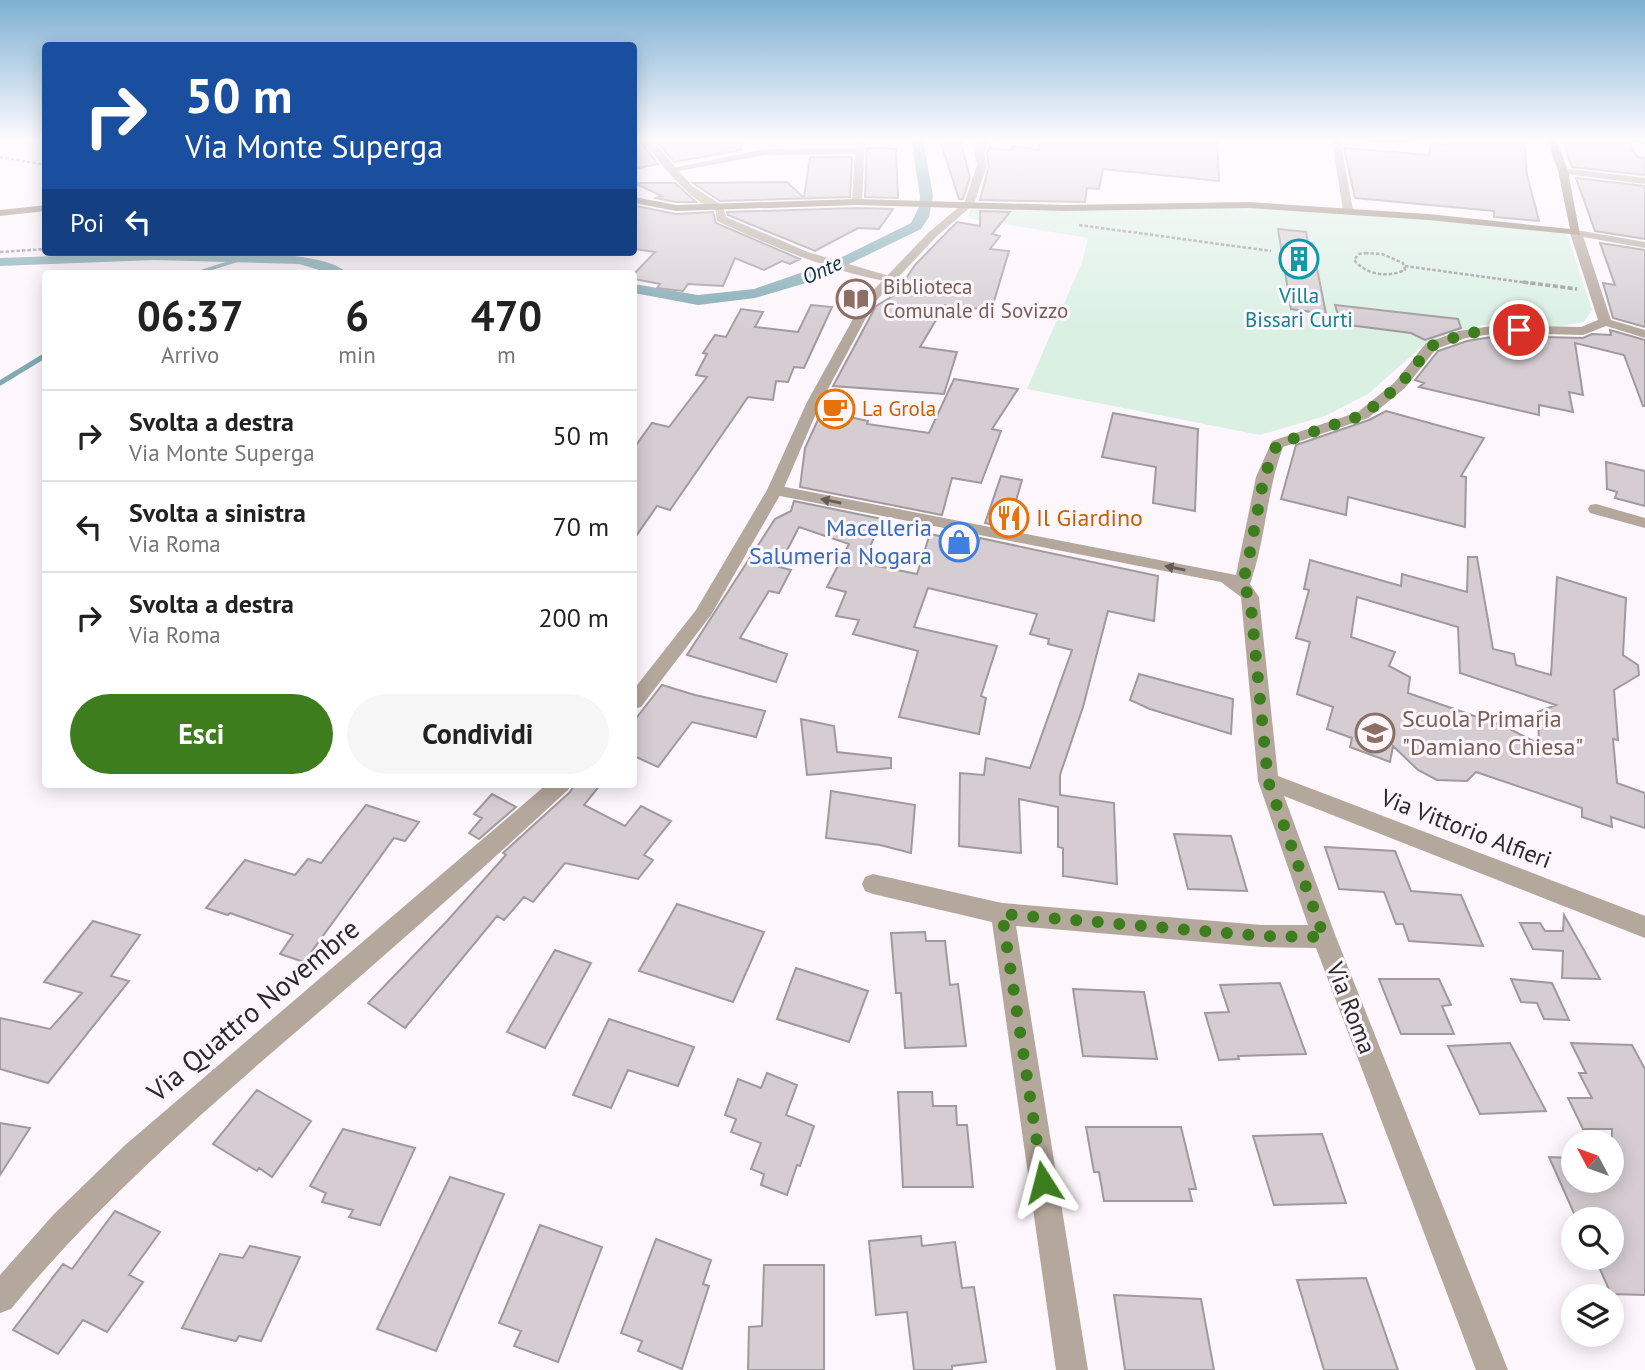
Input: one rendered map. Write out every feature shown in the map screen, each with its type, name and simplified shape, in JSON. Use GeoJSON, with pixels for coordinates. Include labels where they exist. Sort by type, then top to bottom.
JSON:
{"type":"FeatureCollection","features":[{"type":"Feature","properties":{"kind":"main road"},"geometry":{"type":"LineString","coordinates":[[655,204],[676,208],[719,208],[813,204]]}},
{"type":"Feature","properties":{"kind":"main road"},"geometry":{"type":"LineString","coordinates":[[944,204],[1065,208],[1250,205],[1348,210],[1576,233],[1570,204]]}},
{"type":"Feature","properties":{"kind":"main road"},"geometry":{"type":"LineString","coordinates":[[0,213],[42,208]]}},
{"type":"Feature","properties":{"kind":"street"},"geometry":{"type":"LineString","coordinates":[[713,204],[719,208],[721,219],[819,261],[851,272],[890,278]]}},
{"type":"Feature","properties":{"kind":"street"},"geometry":{"type":"LineString","coordinates":[[637,698],[702,615],[775,490],[814,402],[869,301],[933,234],[969,204]]}},
{"type":"Feature","properties":{"kind":"street"},"geometry":{"type":"LineString","coordinates":[[1347,204],[1348,210]]}},
{"type":"Feature","properties":{"kind":"street"},"geometry":{"type":"LineString","coordinates":[[1605,322],[1576,233],[1645,245]]}},
{"type":"Feature","properties":{"kind":"street"},"geometry":{"type":"LineString","coordinates":[[775,490],[1225,577],[1241,584],[1247,568],[1264,477],[1277,444],[1363,415],[1400,385],[1431,346],[1464,334],[1498,329],[1583,331],[1605,322],[1645,334]]}},
{"type":"Feature","properties":{"kind":"street"},"geometry":{"type":"LineString","coordinates":[[1596,509],[1645,523]]}},
{"type":"Feature","properties":{"kind":"street","name":"Via Roma"},"geometry":{"type":"LineString","coordinates":[[1241,584],[1250,597],[1268,781],[1324,937],[1492,1370]]}},
{"type":"Feature","properties":{"kind":"street","name":"Via Vittorio Alfieri"},"geometry":{"type":"LineString","coordinates":[[1268,781],[1643,928]]}},
{"type":"Feature","properties":{"kind":"street","name":"Via Quattro Novembre"},"geometry":{"type":"LineString","coordinates":[[0,1298],[41,1246],[158,1132],[463,874],[557,788]]}},
{"type":"Feature","properties":{"kind":"street"},"geometry":{"type":"LineString","coordinates":[[873,884],[1002,914],[1262,936],[1324,937]]}},
{"type":"Feature","properties":{"kind":"street"},"geometry":{"type":"LineString","coordinates":[[1002,914],[1072,1370]]}},
{"type":"Feature","properties":{"kind":"path"},"geometry":{"type":"LineString","coordinates":[[1071,224],[1271,251]]}},
{"type":"Feature","properties":{"kind":"path"},"geometry":{"type":"LineString","coordinates":[[0,252],[42,249]]}},
{"type":"Feature","properties":{"kind":"path"},"geometry":{"type":"LineString","coordinates":[[1405,266],[1405,270],[1397,274],[1382,274],[1359,267],[1354,260],[1359,254],[1382,254],[1398,259],[1405,266],[1595,292]]}},
{"type":"Feature","properties":{"kind":"green space"},"geometry":{"type":"Polygon","coordinates":[[[971,208],[1264,208],[1462,222],[1567,234],[1592,310],[1584,322],[1549,328],[1499,322],[1462,330],[1427,342],[1368,394],[1325,416],[1260,435],[1027,389],[1082,262],[1088,238],[967,218],[971,208]]]}},
{"type":"Feature","properties":{"kind":"building"},"geometry":{"type":"Polygon","coordinates":[[[1418,204],[1535,204],[1539,221],[1494,217],[1494,211],[1418,204]]]}},
{"type":"Feature","properties":{"kind":"building"},"geometry":{"type":"Polygon","coordinates":[[[1585,204],[1645,204],[1645,239],[1595,231],[1585,204]]]}},
{"type":"Feature","properties":{"kind":"building"},"geometry":{"type":"Polygon","coordinates":[[[637,206],[676,214],[713,212],[716,223],[800,259],[790,264],[782,261],[764,270],[735,258],[723,286],[688,284],[683,291],[657,288],[660,284],[637,280],[637,271],[655,252],[637,249],[637,206]]]}},
{"type":"Feature","properties":{"kind":"building"},"geometry":{"type":"Polygon","coordinates":[[[893,209],[879,229],[858,228],[815,251],[728,215],[727,212],[893,209]]]}},
{"type":"Feature","properties":{"kind":"building"},"geometry":{"type":"Polygon","coordinates":[[[980,211],[1010,212],[992,234],[1000,236],[990,249],[1009,251],[992,308],[989,307],[988,310],[945,305],[920,347],[957,352],[944,394],[833,386],[876,306],[896,294],[915,265],[957,222],[980,226],[980,211]]]}},
{"type":"Feature","properties":{"kind":"building"},"geometry":{"type":"Polygon","coordinates":[[[1278,229],[1306,232],[1308,242],[1312,243],[1326,314],[1291,309],[1278,229]]]}},
{"type":"Feature","properties":{"kind":"building"},"geometry":{"type":"Polygon","coordinates":[[[1600,243],[1645,250],[1645,327],[1613,318],[1603,283],[1615,285],[1600,243]]]}},
{"type":"Feature","properties":{"kind":"building"},"geometry":{"type":"Polygon","coordinates":[[[811,305],[832,307],[804,368],[794,367],[788,382],[776,381],[773,400],[748,397],[670,510],[657,506],[637,535],[637,444],[652,423],[669,427],[707,377],[696,375],[707,354],[703,353],[715,335],[726,337],[741,309],[763,312],[755,327],[798,332],[811,305]]]}},
{"type":"Feature","properties":{"kind":"building"},"geometry":{"type":"Polygon","coordinates":[[[1335,305],[1458,319],[1461,328],[1425,340],[1411,333],[1341,324],[1335,305]]]}},
{"type":"Feature","properties":{"kind":"building"},"geometry":{"type":"Polygon","coordinates":[[[1610,330],[1645,340],[1645,406],[1624,355],[1575,343],[1583,395],[1569,392],[1573,412],[1539,405],[1539,415],[1419,387],[1424,383],[1415,380],[1438,351],[1467,341],[1498,336],[1583,338],[1592,334],[1611,335],[1610,330]]]}},
{"type":"Feature","properties":{"kind":"building"},"geometry":{"type":"Polygon","coordinates":[[[954,379],[1018,389],[992,429],[1001,431],[981,483],[952,478],[942,515],[800,487],[805,448],[822,411],[868,421],[867,424],[929,433],[954,379]]]}},
{"type":"Feature","properties":{"kind":"building"},"geometry":{"type":"Polygon","coordinates":[[[1386,411],[1484,438],[1461,476],[1466,477],[1465,527],[1348,497],[1346,515],[1281,499],[1296,445],[1369,420],[1386,411]]]}},
{"type":"Feature","properties":{"kind":"building"},"geometry":{"type":"Polygon","coordinates":[[[1113,413],[1198,429],[1195,511],[1153,503],[1156,467],[1102,457],[1113,413]]]}},
{"type":"Feature","properties":{"kind":"building"},"geometry":{"type":"Polygon","coordinates":[[[1606,462],[1645,471],[1645,506],[1615,498],[1617,492],[1607,489],[1606,462]]]}},
{"type":"Feature","properties":{"kind":"building"},"geometry":{"type":"Polygon","coordinates":[[[1001,476],[1022,480],[1008,528],[985,523],[1001,476]]]}},
{"type":"Feature","properties":{"kind":"building"},"geometry":{"type":"Polygon","coordinates":[[[794,501],[882,519],[863,563],[917,574],[930,534],[978,544],[980,538],[1158,576],[1154,621],[1108,611],[1083,707],[1060,775],[1060,795],[1114,803],[1117,884],[1063,876],[1063,848],[1058,847],[1058,807],[1019,799],[1021,853],[959,846],[960,773],[984,775],[986,758],[1030,768],[1072,650],[1048,644],[1049,639],[1030,634],[1037,614],[928,588],[914,627],[997,646],[981,696],[986,698],[979,734],[899,717],[918,651],[853,634],[859,620],[836,616],[846,592],[827,587],[849,544],[799,527],[779,567],[791,570],[779,593],[769,591],[740,638],[787,654],[776,682],[687,655],[775,519],[791,511],[794,501]]]}},
{"type":"Feature","properties":{"kind":"building"},"geometry":{"type":"Polygon","coordinates":[[[1468,557],[1477,557],[1493,649],[1514,654],[1516,665],[1551,675],[1557,577],[1626,598],[1623,655],[1638,665],[1639,675],[1614,690],[1618,740],[1613,739],[1617,783],[1645,793],[1645,828],[1611,817],[1612,827],[1582,817],[1582,808],[1476,772],[1467,781],[1437,780],[1418,770],[1393,746],[1390,762],[1350,747],[1352,738],[1327,729],[1333,707],[1297,694],[1310,642],[1296,638],[1309,590],[1304,589],[1310,560],[1401,586],[1402,574],[1467,592],[1468,557]],[[1357,597],[1351,637],[1395,652],[1389,666],[1410,677],[1408,693],[1506,727],[1539,744],[1538,712],[1556,705],[1460,673],[1458,627],[1357,597]]]}},
{"type":"Feature","properties":{"kind":"building"},"geometry":{"type":"Polygon","coordinates":[[[1139,674],[1233,699],[1231,734],[1150,709],[1130,700],[1139,674]]]}},
{"type":"Feature","properties":{"kind":"building"},"geometry":{"type":"Polygon","coordinates":[[[662,685],[765,711],[756,737],[692,722],[658,767],[637,757],[637,717],[662,685]]]}},
{"type":"Feature","properties":{"kind":"building"},"geometry":{"type":"Polygon","coordinates":[[[801,719],[834,726],[837,752],[891,758],[891,768],[807,775],[801,719]]]}},
{"type":"Feature","properties":{"kind":"building"},"geometry":{"type":"Polygon","coordinates":[[[572,788],[598,788],[584,805],[625,826],[641,806],[671,821],[644,855],[653,860],[638,879],[565,863],[533,902],[524,897],[504,920],[497,916],[405,1028],[368,1003],[447,921],[506,855],[503,853],[572,788]]]}},
{"type":"Feature","properties":{"kind":"building"},"geometry":{"type":"Polygon","coordinates":[[[831,791],[915,805],[911,853],[880,845],[826,838],[831,791]]]}},
{"type":"Feature","properties":{"kind":"building"},"geometry":{"type":"Polygon","coordinates":[[[492,794],[516,807],[479,839],[469,833],[482,818],[474,814],[492,794]]]}},
{"type":"Feature","properties":{"kind":"building"},"geometry":{"type":"Polygon","coordinates":[[[366,805],[419,822],[405,841],[394,838],[304,962],[280,954],[293,935],[230,913],[228,915],[206,908],[245,860],[295,875],[308,859],[321,863],[366,805]]]}},
{"type":"Feature","properties":{"kind":"building"},"geometry":{"type":"Polygon","coordinates":[[[1174,834],[1231,836],[1247,891],[1188,889],[1174,834]]]}},
{"type":"Feature","properties":{"kind":"building"},"geometry":{"type":"Polygon","coordinates":[[[1325,847],[1395,851],[1411,891],[1461,895],[1483,946],[1409,941],[1403,924],[1396,924],[1384,892],[1339,889],[1325,847]]]}},
{"type":"Feature","properties":{"kind":"building"},"geometry":{"type":"Polygon","coordinates":[[[677,904],[764,932],[733,1002],[639,971],[677,904]]]}},
{"type":"Feature","properties":{"kind":"building"},"geometry":{"type":"Polygon","coordinates":[[[1564,915],[1600,979],[1562,978],[1563,951],[1533,949],[1520,923],[1540,923],[1545,931],[1563,931],[1564,915]]]}},
{"type":"Feature","properties":{"kind":"building"},"geometry":{"type":"Polygon","coordinates":[[[93,921],[140,935],[111,976],[129,981],[48,1083],[0,1069],[0,1018],[50,1029],[82,993],[44,982],[93,921]]]}},
{"type":"Feature","properties":{"kind":"building"},"geometry":{"type":"Polygon","coordinates":[[[925,932],[926,941],[945,941],[950,985],[958,984],[966,1046],[905,1048],[901,993],[896,993],[891,933],[925,932]]]}},
{"type":"Feature","properties":{"kind":"building"},"geometry":{"type":"Polygon","coordinates":[[[555,950],[591,963],[545,1048],[507,1032],[555,950]]]}},
{"type":"Feature","properties":{"kind":"building"},"geometry":{"type":"Polygon","coordinates":[[[796,968],[868,991],[849,1042],[777,1019],[796,968]]]}},
{"type":"Feature","properties":{"kind":"building"},"geometry":{"type":"Polygon","coordinates":[[[1379,979],[1439,979],[1451,1005],[1442,1006],[1454,1034],[1401,1034],[1379,979]]]}},
{"type":"Feature","properties":{"kind":"building"},"geometry":{"type":"Polygon","coordinates":[[[1511,979],[1552,983],[1569,1020],[1544,1019],[1537,1003],[1521,1002],[1511,979]]]}},
{"type":"Feature","properties":{"kind":"building"},"geometry":{"type":"Polygon","coordinates":[[[1280,983],[1306,1054],[1238,1056],[1239,1059],[1219,1060],[1205,1013],[1229,1012],[1220,985],[1280,983]]]}},
{"type":"Feature","properties":{"kind":"building"},"geometry":{"type":"Polygon","coordinates":[[[1073,989],[1144,992],[1157,1059],[1083,1056],[1073,989]]]}},
{"type":"Feature","properties":{"kind":"building"},"geometry":{"type":"Polygon","coordinates":[[[609,1019],[694,1047],[678,1086],[628,1070],[611,1108],[573,1095],[609,1019]]]}},
{"type":"Feature","properties":{"kind":"building"},"geometry":{"type":"Polygon","coordinates":[[[1510,1043],[1546,1111],[1480,1114],[1448,1046],[1510,1043]]]}},
{"type":"Feature","properties":{"kind":"building"},"geometry":{"type":"Polygon","coordinates":[[[1571,1043],[1632,1045],[1645,1069],[1645,1295],[1624,1294],[1624,1284],[1607,1284],[1600,1270],[1624,1270],[1624,1207],[1571,1207],[1565,1194],[1624,1194],[1624,1130],[1583,1129],[1568,1098],[1592,1098],[1579,1073],[1586,1073],[1571,1043]]]}},
{"type":"Feature","properties":{"kind":"building"},"geometry":{"type":"Polygon","coordinates":[[[767,1073],[797,1085],[786,1115],[814,1126],[787,1195],[761,1185],[764,1174],[751,1169],[761,1143],[731,1132],[736,1119],[725,1115],[738,1079],[761,1088],[767,1073]]]}},
{"type":"Feature","properties":{"kind":"building"},"geometry":{"type":"Polygon","coordinates":[[[257,1090],[311,1121],[272,1177],[213,1144],[257,1090]]]}},
{"type":"Feature","properties":{"kind":"building"},"geometry":{"type":"Polygon","coordinates":[[[898,1092],[932,1092],[933,1106],[956,1106],[957,1125],[967,1125],[973,1187],[903,1187],[898,1092]]]}},
{"type":"Feature","properties":{"kind":"building"},"geometry":{"type":"Polygon","coordinates":[[[0,1123],[30,1128],[0,1175],[0,1123]]]}},
{"type":"Feature","properties":{"kind":"building"},"geometry":{"type":"Polygon","coordinates":[[[1086,1127],[1181,1127],[1196,1189],[1189,1189],[1192,1201],[1104,1201],[1099,1172],[1094,1172],[1086,1127]]]}},
{"type":"Feature","properties":{"kind":"building"},"geometry":{"type":"Polygon","coordinates":[[[343,1129],[415,1148],[380,1225],[349,1217],[353,1210],[322,1202],[326,1193],[310,1186],[343,1129]]]}},
{"type":"Feature","properties":{"kind":"building"},"geometry":{"type":"Polygon","coordinates":[[[1322,1134],[1346,1203],[1274,1205],[1253,1136],[1322,1134]]]}},
{"type":"Feature","properties":{"kind":"building"},"geometry":{"type":"Polygon","coordinates":[[[1549,1157],[1561,1158],[1561,1184],[1549,1157]]]}},
{"type":"Feature","properties":{"kind":"building"},"geometry":{"type":"Polygon","coordinates":[[[450,1177],[504,1194],[436,1351],[377,1329],[450,1177]]]}},
{"type":"Feature","properties":{"kind":"building"},"geometry":{"type":"Polygon","coordinates":[[[115,1211],[160,1232],[129,1275],[143,1282],[107,1332],[83,1320],[58,1354],[13,1330],[63,1264],[72,1269],[115,1211]]]}},
{"type":"Feature","properties":{"kind":"building"},"geometry":{"type":"Polygon","coordinates":[[[540,1225],[602,1247],[558,1362],[514,1346],[521,1331],[499,1323],[540,1225]]]}},
{"type":"Feature","properties":{"kind":"building"},"geometry":{"type":"Polygon","coordinates":[[[921,1236],[922,1246],[955,1242],[962,1288],[974,1287],[986,1362],[952,1366],[952,1370],[914,1370],[907,1312],[876,1315],[869,1241],[921,1236]]]}},
{"type":"Feature","properties":{"kind":"building"},"geometry":{"type":"Polygon","coordinates":[[[656,1239],[711,1260],[703,1284],[709,1286],[682,1369],[638,1351],[642,1341],[621,1333],[656,1239]]]}},
{"type":"Feature","properties":{"kind":"building"},"geometry":{"type":"Polygon","coordinates":[[[250,1246],[300,1257],[261,1341],[239,1336],[236,1341],[182,1328],[220,1254],[243,1258],[250,1246]]]}},
{"type":"Feature","properties":{"kind":"building"},"geometry":{"type":"Polygon","coordinates":[[[764,1265],[824,1265],[824,1370],[748,1370],[749,1327],[762,1326],[764,1265]]]}},
{"type":"Feature","properties":{"kind":"building"},"geometry":{"type":"Polygon","coordinates":[[[1366,1278],[1398,1370],[1324,1370],[1297,1280],[1366,1278]]]}},
{"type":"Feature","properties":{"kind":"building"},"geometry":{"type":"Polygon","coordinates":[[[1114,1295],[1201,1299],[1214,1370],[1125,1370],[1114,1295]]]}},
{"type":"Feature","properties":{"kind":"waterway","name":"Onte"},"geometry":{"type":"LineString","coordinates":[[637,290],[698,300],[727,299],[783,286],[838,265],[916,226],[926,204]]}},
{"type":"Feature","properties":{"kind":"waterway","name":"Onte"},"geometry":{"type":"LineString","coordinates":[[0,262],[154,256]]}},
{"type":"Feature","properties":{"kind":"waterway","name":"Onte"},"geometry":{"type":"LineString","coordinates":[[154,256],[299,260],[335,270]]}},
{"type":"Feature","properties":{"kind":"waterway"},"geometry":{"type":"LineString","coordinates":[[206,270],[241,259]]}},
{"type":"Feature","properties":{"kind":"waterway"},"geometry":{"type":"LineString","coordinates":[[0,383],[42,357]]}},
{"type":"Feature","properties":{"kind":"place","name":"Villa Bissari Curti"},"geometry":{"type":"Point","coordinates":[1299,259]}},
{"type":"Feature","properties":{"kind":"place","name":"Biblioteca Comunale di Sovizzo"},"geometry":{"type":"Point","coordinates":[856,299]}},
{"type":"Feature","properties":{"kind":"place","name":"La Grola"},"geometry":{"type":"Point","coordinates":[835,409]}},
{"type":"Feature","properties":{"kind":"place","name":"Il Giardino"},"geometry":{"type":"Point","coordinates":[1009,518]}},
{"type":"Feature","properties":{"kind":"place","name":"Macelleria Salumeria Nogara"},"geometry":{"type":"Point","coordinates":[959,542]}},
{"type":"Feature","properties":{"kind":"place","name":"Scuola Primaria \"Damiano Chiesa\""},"geometry":{"type":"Point","coordinates":[1375,733]}},
{"type":"Feature","properties":{"kind":"route"},"geometry":{"type":"LineString","coordinates":[[1043,1182],[1002,914],[1262,936],[1324,937],[1268,781],[1250,597],[1241,584],[1247,568],[1264,477],[1277,444],[1363,415],[1400,385],[1431,346],[1464,334],[1498,329],[1519,330]]}}]}
